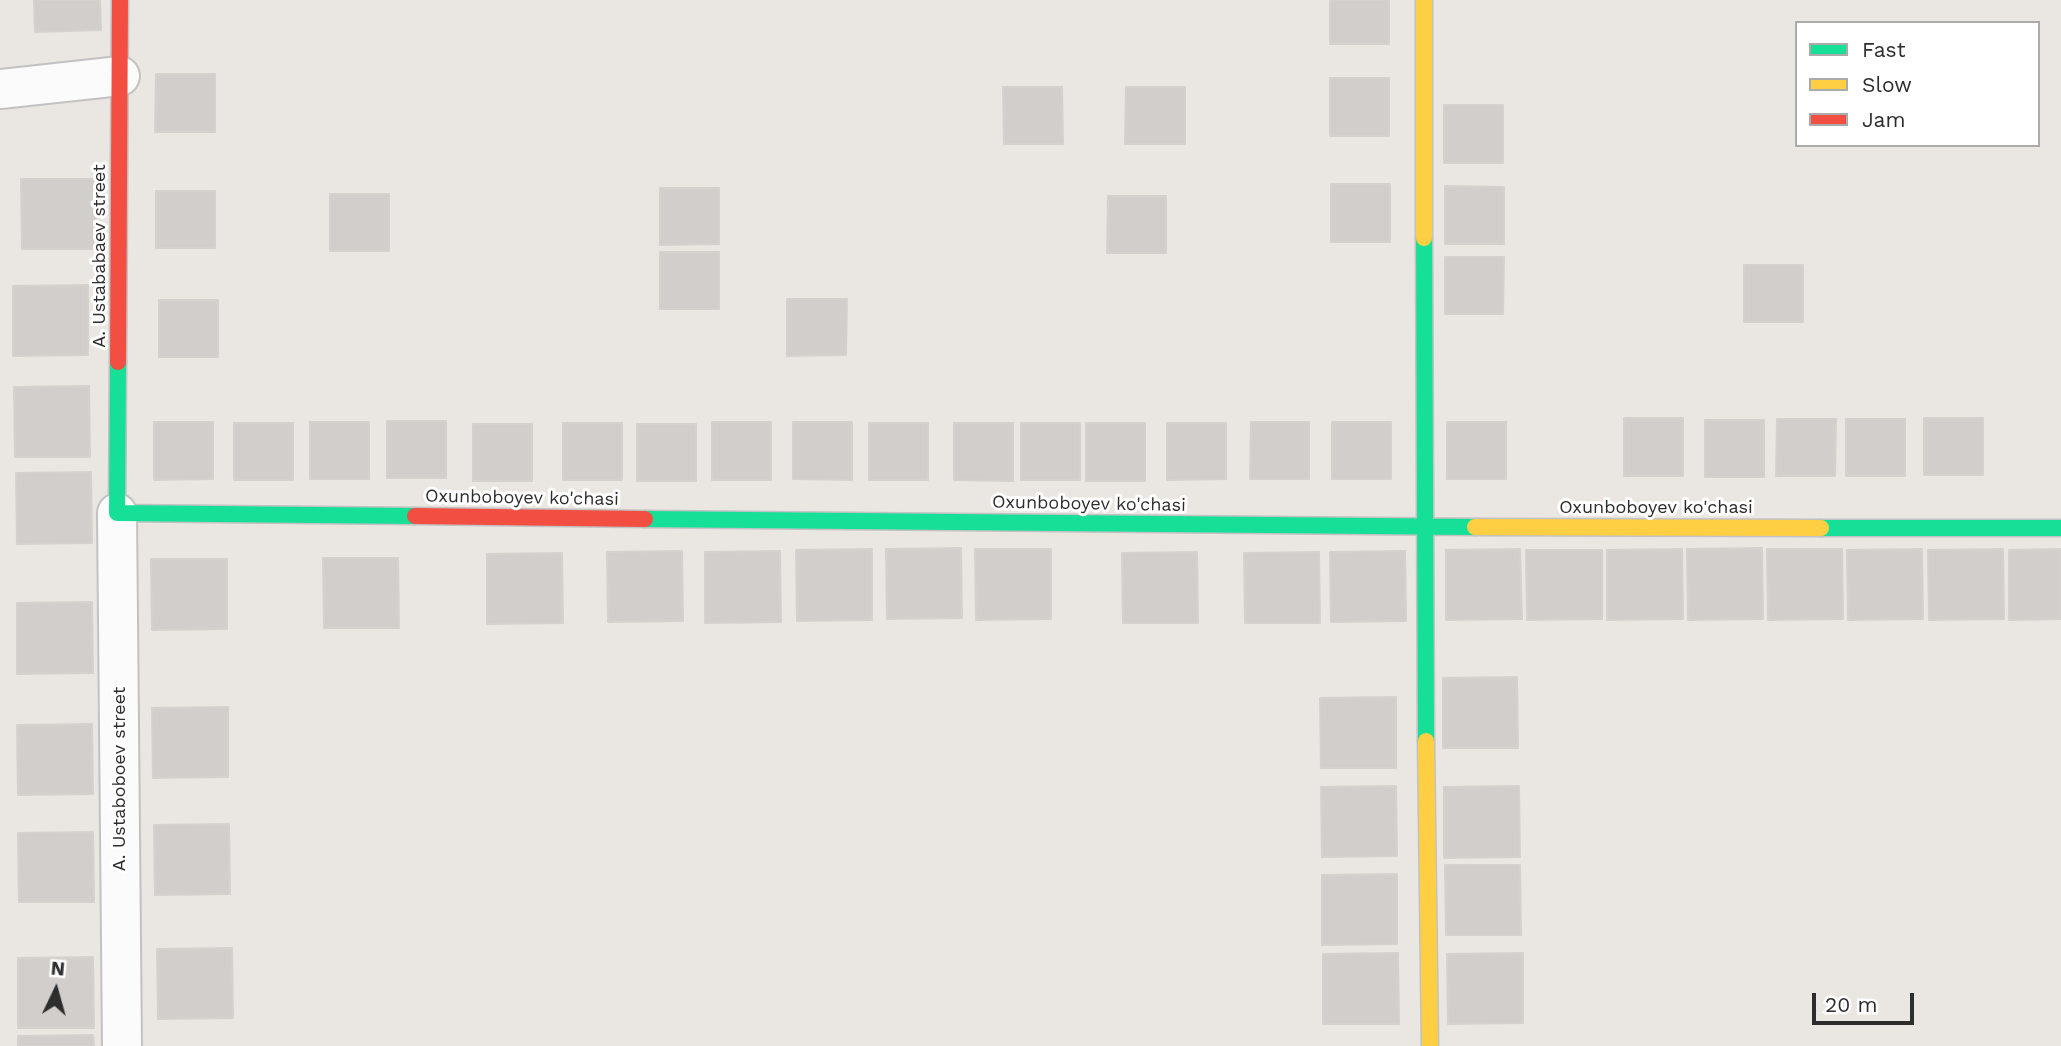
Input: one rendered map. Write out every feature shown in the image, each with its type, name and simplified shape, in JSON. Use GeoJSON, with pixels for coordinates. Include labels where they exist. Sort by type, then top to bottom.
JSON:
{"type":"FeatureCollection","features":[{"type":"Feature","properties":{"kind":"main road","name":"A. Ustababaev street"},"geometry":{"type":"LineString","coordinates":[[117,513],[120,0]]}},
{"type":"Feature","properties":{"kind":"main road"},"geometry":{"type":"LineString","coordinates":[[1424,0],[1424,527],[1430,1046]]}},
{"type":"Feature","properties":{"kind":"main road","name":"Oxunboboyev ko'chasi"},"geometry":{"type":"LineString","coordinates":[[117,513],[1424,527],[2061,528]]}},
{"type":"Feature","properties":{"kind":"street"},"geometry":{"type":"LineString","coordinates":[[0,89],[120,76]]}},
{"type":"Feature","properties":{"kind":"street","name":"A. Ustaboboev street"},"geometry":{"type":"LineString","coordinates":[[117,513],[122,1046]]}},
{"type":"Feature","properties":{"kind":"building"},"geometry":{"type":"Polygon","coordinates":[[[34,0],[100,0],[101,30],[35,32],[34,0]]]}},
{"type":"Feature","properties":{"kind":"building"},"geometry":{"type":"Polygon","coordinates":[[[1330,0],[1389,0],[1389,44],[1330,44],[1330,0]]]}},
{"type":"Feature","properties":{"kind":"building"},"geometry":{"type":"Polygon","coordinates":[[[156,74],[215,74],[215,132],[155,132],[156,74]]]}},
{"type":"Feature","properties":{"kind":"building"},"geometry":{"type":"Polygon","coordinates":[[[1330,78],[1389,78],[1389,136],[1330,136],[1330,78]]]}},
{"type":"Feature","properties":{"kind":"building"},"geometry":{"type":"Polygon","coordinates":[[[1003,87],[1062,87],[1063,144],[1004,144],[1003,87]]]}},
{"type":"Feature","properties":{"kind":"building"},"geometry":{"type":"Polygon","coordinates":[[[1126,87],[1185,87],[1185,144],[1125,144],[1126,87]]]}},
{"type":"Feature","properties":{"kind":"building"},"geometry":{"type":"Polygon","coordinates":[[[1444,105],[1503,105],[1503,163],[1444,163],[1444,105]]]}},
{"type":"Feature","properties":{"kind":"building"},"geometry":{"type":"Polygon","coordinates":[[[21,179],[96,179],[97,249],[22,249],[21,179]]]}},
{"type":"Feature","properties":{"kind":"building"},"geometry":{"type":"Polygon","coordinates":[[[1331,184],[1390,184],[1390,242],[1331,242],[1331,184]]]}},
{"type":"Feature","properties":{"kind":"building"},"geometry":{"type":"Polygon","coordinates":[[[1445,186],[1504,187],[1504,244],[1445,244],[1445,186]]]}},
{"type":"Feature","properties":{"kind":"building"},"geometry":{"type":"Polygon","coordinates":[[[660,188],[719,188],[719,244],[660,245],[660,188]]]}},
{"type":"Feature","properties":{"kind":"building"},"geometry":{"type":"Polygon","coordinates":[[[156,191],[215,191],[215,248],[156,248],[156,191]]]}},
{"type":"Feature","properties":{"kind":"building"},"geometry":{"type":"Polygon","coordinates":[[[330,194],[389,194],[389,251],[330,251],[330,194]]]}},
{"type":"Feature","properties":{"kind":"building"},"geometry":{"type":"Polygon","coordinates":[[[1108,196],[1166,196],[1166,253],[1107,253],[1108,196]]]}},
{"type":"Feature","properties":{"kind":"building"},"geometry":{"type":"Polygon","coordinates":[[[660,252],[719,252],[719,309],[660,309],[660,252]]]}},
{"type":"Feature","properties":{"kind":"building"},"geometry":{"type":"Polygon","coordinates":[[[1445,257],[1504,257],[1503,314],[1445,314],[1445,257]]]}},
{"type":"Feature","properties":{"kind":"building"},"geometry":{"type":"Polygon","coordinates":[[[1744,265],[1803,265],[1803,322],[1744,322],[1744,265]]]}},
{"type":"Feature","properties":{"kind":"building"},"geometry":{"type":"Polygon","coordinates":[[[88,285],[88,355],[13,356],[13,286],[88,285]]]}},
{"type":"Feature","properties":{"kind":"building"},"geometry":{"type":"Polygon","coordinates":[[[787,299],[847,299],[846,355],[787,356],[787,299]]]}},
{"type":"Feature","properties":{"kind":"building"},"geometry":{"type":"Polygon","coordinates":[[[159,300],[218,300],[218,357],[159,357],[159,300]]]}},
{"type":"Feature","properties":{"kind":"building"},"geometry":{"type":"Polygon","coordinates":[[[89,386],[90,457],[15,457],[14,387],[89,386]]]}},
{"type":"Feature","properties":{"kind":"building"},"geometry":{"type":"Polygon","coordinates":[[[1624,418],[1683,418],[1683,476],[1624,476],[1624,418]]]}},
{"type":"Feature","properties":{"kind":"building"},"geometry":{"type":"Polygon","coordinates":[[[1924,418],[1983,418],[1983,475],[1924,475],[1924,418]]]}},
{"type":"Feature","properties":{"kind":"building"},"geometry":{"type":"Polygon","coordinates":[[[1777,419],[1836,419],[1835,476],[1776,476],[1777,419]]]}},
{"type":"Feature","properties":{"kind":"building"},"geometry":{"type":"Polygon","coordinates":[[[1846,419],[1905,419],[1905,476],[1846,476],[1846,419]]]}},
{"type":"Feature","properties":{"kind":"building"},"geometry":{"type":"Polygon","coordinates":[[[1705,420],[1764,420],[1764,477],[1705,477],[1705,420]]]}},
{"type":"Feature","properties":{"kind":"building"},"geometry":{"type":"Polygon","coordinates":[[[387,421],[446,421],[446,478],[387,478],[387,421]]]}},
{"type":"Feature","properties":{"kind":"building"},"geometry":{"type":"Polygon","coordinates":[[[154,422],[213,422],[213,479],[154,480],[154,422]]]}},
{"type":"Feature","properties":{"kind":"building"},"geometry":{"type":"Polygon","coordinates":[[[310,422],[369,422],[369,479],[310,479],[310,422]]]}},
{"type":"Feature","properties":{"kind":"building"},"geometry":{"type":"Polygon","coordinates":[[[712,422],[771,422],[771,480],[712,480],[712,422]]]}},
{"type":"Feature","properties":{"kind":"building"},"geometry":{"type":"Polygon","coordinates":[[[793,422],[852,422],[852,480],[793,479],[793,422]]]}},
{"type":"Feature","properties":{"kind":"building"},"geometry":{"type":"Polygon","coordinates":[[[1251,422],[1309,422],[1309,479],[1250,479],[1251,422]]]}},
{"type":"Feature","properties":{"kind":"building"},"geometry":{"type":"Polygon","coordinates":[[[1332,422],[1391,422],[1391,479],[1332,479],[1332,422]]]}},
{"type":"Feature","properties":{"kind":"building"},"geometry":{"type":"Polygon","coordinates":[[[1447,422],[1506,422],[1506,479],[1447,479],[1447,422]]]}},
{"type":"Feature","properties":{"kind":"building"},"geometry":{"type":"Polygon","coordinates":[[[234,423],[293,423],[293,480],[234,480],[234,423]]]}},
{"type":"Feature","properties":{"kind":"building"},"geometry":{"type":"Polygon","coordinates":[[[563,423],[622,423],[622,480],[563,480],[563,423]]]}},
{"type":"Feature","properties":{"kind":"building"},"geometry":{"type":"Polygon","coordinates":[[[869,423],[928,423],[928,480],[869,480],[869,423]]]}},
{"type":"Feature","properties":{"kind":"building"},"geometry":{"type":"Polygon","coordinates":[[[954,423],[1013,423],[1013,481],[954,480],[954,423]]]}},
{"type":"Feature","properties":{"kind":"building"},"geometry":{"type":"Polygon","coordinates":[[[1021,423],[1080,423],[1080,480],[1021,480],[1021,423]]]}},
{"type":"Feature","properties":{"kind":"building"},"geometry":{"type":"Polygon","coordinates":[[[1086,423],[1145,423],[1145,481],[1086,481],[1086,423]]]}},
{"type":"Feature","properties":{"kind":"building"},"geometry":{"type":"Polygon","coordinates":[[[1167,423],[1226,423],[1226,479],[1167,480],[1167,423]]]}},
{"type":"Feature","properties":{"kind":"building"},"geometry":{"type":"Polygon","coordinates":[[[473,424],[532,424],[532,481],[473,481],[473,424]]]}},
{"type":"Feature","properties":{"kind":"building"},"geometry":{"type":"Polygon","coordinates":[[[637,424],[696,424],[696,481],[637,481],[637,424]]]}},
{"type":"Feature","properties":{"kind":"building"},"geometry":{"type":"Polygon","coordinates":[[[91,472],[92,543],[17,544],[16,473],[91,472]]]}},
{"type":"Feature","properties":{"kind":"building"},"geometry":{"type":"Polygon","coordinates":[[[961,548],[962,618],[887,619],[886,549],[961,548]]]}},
{"type":"Feature","properties":{"kind":"building"},"geometry":{"type":"Polygon","coordinates":[[[1762,548],[1763,619],[1688,620],[1687,549],[1762,548]]]}},
{"type":"Feature","properties":{"kind":"building"},"geometry":{"type":"Polygon","coordinates":[[[872,549],[872,620],[797,621],[796,550],[872,549]]]}},
{"type":"Feature","properties":{"kind":"building"},"geometry":{"type":"Polygon","coordinates":[[[975,549],[1051,549],[1051,619],[976,620],[975,549]]]}},
{"type":"Feature","properties":{"kind":"building"},"geometry":{"type":"Polygon","coordinates":[[[1520,549],[1522,619],[1446,620],[1446,550],[1520,549]]]}},
{"type":"Feature","properties":{"kind":"building"},"geometry":{"type":"Polygon","coordinates":[[[1682,549],[1683,619],[1607,620],[1607,550],[1682,549]]]}},
{"type":"Feature","properties":{"kind":"building"},"geometry":{"type":"Polygon","coordinates":[[[1767,549],[1842,549],[1843,619],[1768,620],[1767,549]]]}},
{"type":"Feature","properties":{"kind":"building"},"geometry":{"type":"Polygon","coordinates":[[[1922,549],[1923,619],[1848,620],[1847,550],[1922,549]]]}},
{"type":"Feature","properties":{"kind":"building"},"geometry":{"type":"Polygon","coordinates":[[[2003,549],[2004,619],[1929,620],[1928,550],[2003,549]]]}},
{"type":"Feature","properties":{"kind":"building"},"geometry":{"type":"Polygon","coordinates":[[[2061,549],[2061,619],[2009,620],[2009,550],[2061,549]]]}},
{"type":"Feature","properties":{"kind":"building"},"geometry":{"type":"Polygon","coordinates":[[[1526,550],[1602,550],[1602,619],[1527,620],[1526,550]]]}},
{"type":"Feature","properties":{"kind":"building"},"geometry":{"type":"Polygon","coordinates":[[[682,551],[683,621],[608,622],[607,552],[682,551]]]}},
{"type":"Feature","properties":{"kind":"building"},"geometry":{"type":"Polygon","coordinates":[[[780,551],[781,622],[705,623],[705,552],[780,551]]]}},
{"type":"Feature","properties":{"kind":"building"},"geometry":{"type":"Polygon","coordinates":[[[1405,551],[1406,621],[1331,622],[1330,552],[1405,551]]]}},
{"type":"Feature","properties":{"kind":"building"},"geometry":{"type":"Polygon","coordinates":[[[1197,552],[1198,623],[1123,623],[1122,553],[1197,552]]]}},
{"type":"Feature","properties":{"kind":"building"},"geometry":{"type":"Polygon","coordinates":[[[1319,552],[1320,623],[1245,623],[1244,553],[1319,552]]]}},
{"type":"Feature","properties":{"kind":"building"},"geometry":{"type":"Polygon","coordinates":[[[562,553],[563,623],[487,624],[487,554],[562,553]]]}},
{"type":"Feature","properties":{"kind":"building"},"geometry":{"type":"Polygon","coordinates":[[[323,558],[398,558],[399,628],[324,628],[323,558]]]}},
{"type":"Feature","properties":{"kind":"building"},"geometry":{"type":"Polygon","coordinates":[[[151,559],[227,559],[227,629],[152,630],[151,559]]]}},
{"type":"Feature","properties":{"kind":"building"},"geometry":{"type":"Polygon","coordinates":[[[92,602],[93,673],[17,674],[17,603],[92,602]]]}},
{"type":"Feature","properties":{"kind":"building"},"geometry":{"type":"Polygon","coordinates":[[[1517,677],[1518,748],[1443,748],[1443,678],[1517,677]]]}},
{"type":"Feature","properties":{"kind":"building"},"geometry":{"type":"Polygon","coordinates":[[[1396,697],[1396,768],[1321,768],[1320,698],[1396,697]]]}},
{"type":"Feature","properties":{"kind":"building"},"geometry":{"type":"Polygon","coordinates":[[[228,707],[228,777],[153,778],[152,708],[228,707]]]}},
{"type":"Feature","properties":{"kind":"building"},"geometry":{"type":"Polygon","coordinates":[[[92,724],[93,794],[18,795],[17,725],[92,724]]]}},
{"type":"Feature","properties":{"kind":"building"},"geometry":{"type":"Polygon","coordinates":[[[1396,786],[1397,856],[1322,857],[1321,787],[1396,786]]]}},
{"type":"Feature","properties":{"kind":"building"},"geometry":{"type":"Polygon","coordinates":[[[1519,786],[1520,857],[1444,858],[1444,787],[1519,786]]]}},
{"type":"Feature","properties":{"kind":"building"},"geometry":{"type":"Polygon","coordinates":[[[229,824],[230,894],[155,895],[154,825],[229,824]]]}},
{"type":"Feature","properties":{"kind":"building"},"geometry":{"type":"Polygon","coordinates":[[[93,832],[94,902],[19,902],[18,833],[93,832]]]}},
{"type":"Feature","properties":{"kind":"building"},"geometry":{"type":"Polygon","coordinates":[[[1445,865],[1520,865],[1521,935],[1446,935],[1445,865]]]}},
{"type":"Feature","properties":{"kind":"building"},"geometry":{"type":"Polygon","coordinates":[[[1397,874],[1397,944],[1322,945],[1322,875],[1397,874]]]}},
{"type":"Feature","properties":{"kind":"building"},"geometry":{"type":"Polygon","coordinates":[[[232,948],[233,1018],[158,1019],[157,949],[232,948]]]}},
{"type":"Feature","properties":{"kind":"building"},"geometry":{"type":"Polygon","coordinates":[[[1398,953],[1399,1024],[1323,1024],[1323,954],[1398,953]]]}},
{"type":"Feature","properties":{"kind":"building"},"geometry":{"type":"Polygon","coordinates":[[[1523,953],[1523,1023],[1448,1024],[1447,954],[1523,953]]]}},
{"type":"Feature","properties":{"kind":"building"},"geometry":{"type":"Polygon","coordinates":[[[93,957],[94,1028],[18,1028],[18,958],[93,957]]]}},
{"type":"Feature","properties":{"kind":"building"},"geometry":{"type":"Polygon","coordinates":[[[93,1035],[94,1046],[18,1046],[18,1036],[93,1035]]]}},
{"type":"Feature","properties":{"kind":"traffic: fast"},"geometry":{"type":"LineString","coordinates":[[1424,238],[1426,741]]}},
{"type":"Feature","properties":{"kind":"traffic: fast"},"geometry":{"type":"LineString","coordinates":[[118,362],[117,513],[415,516]]}},
{"type":"Feature","properties":{"kind":"traffic: fast"},"geometry":{"type":"LineString","coordinates":[[645,519],[1475,527]]}},
{"type":"Feature","properties":{"kind":"traffic: fast"},"geometry":{"type":"LineString","coordinates":[[1821,528],[2061,528]]}},
{"type":"Feature","properties":{"kind":"traffic: slow"},"geometry":{"type":"LineString","coordinates":[[1424,0],[1424,238]]}},
{"type":"Feature","properties":{"kind":"traffic: slow"},"geometry":{"type":"LineString","coordinates":[[1475,527],[1821,528]]}},
{"type":"Feature","properties":{"kind":"traffic: slow"},"geometry":{"type":"LineString","coordinates":[[1426,741],[1430,1046]]}},
{"type":"Feature","properties":{"kind":"traffic: jam"},"geometry":{"type":"LineString","coordinates":[[118,362],[120,0]]}},
{"type":"Feature","properties":{"kind":"traffic: jam"},"geometry":{"type":"LineString","coordinates":[[415,516],[645,519]]}}]}
